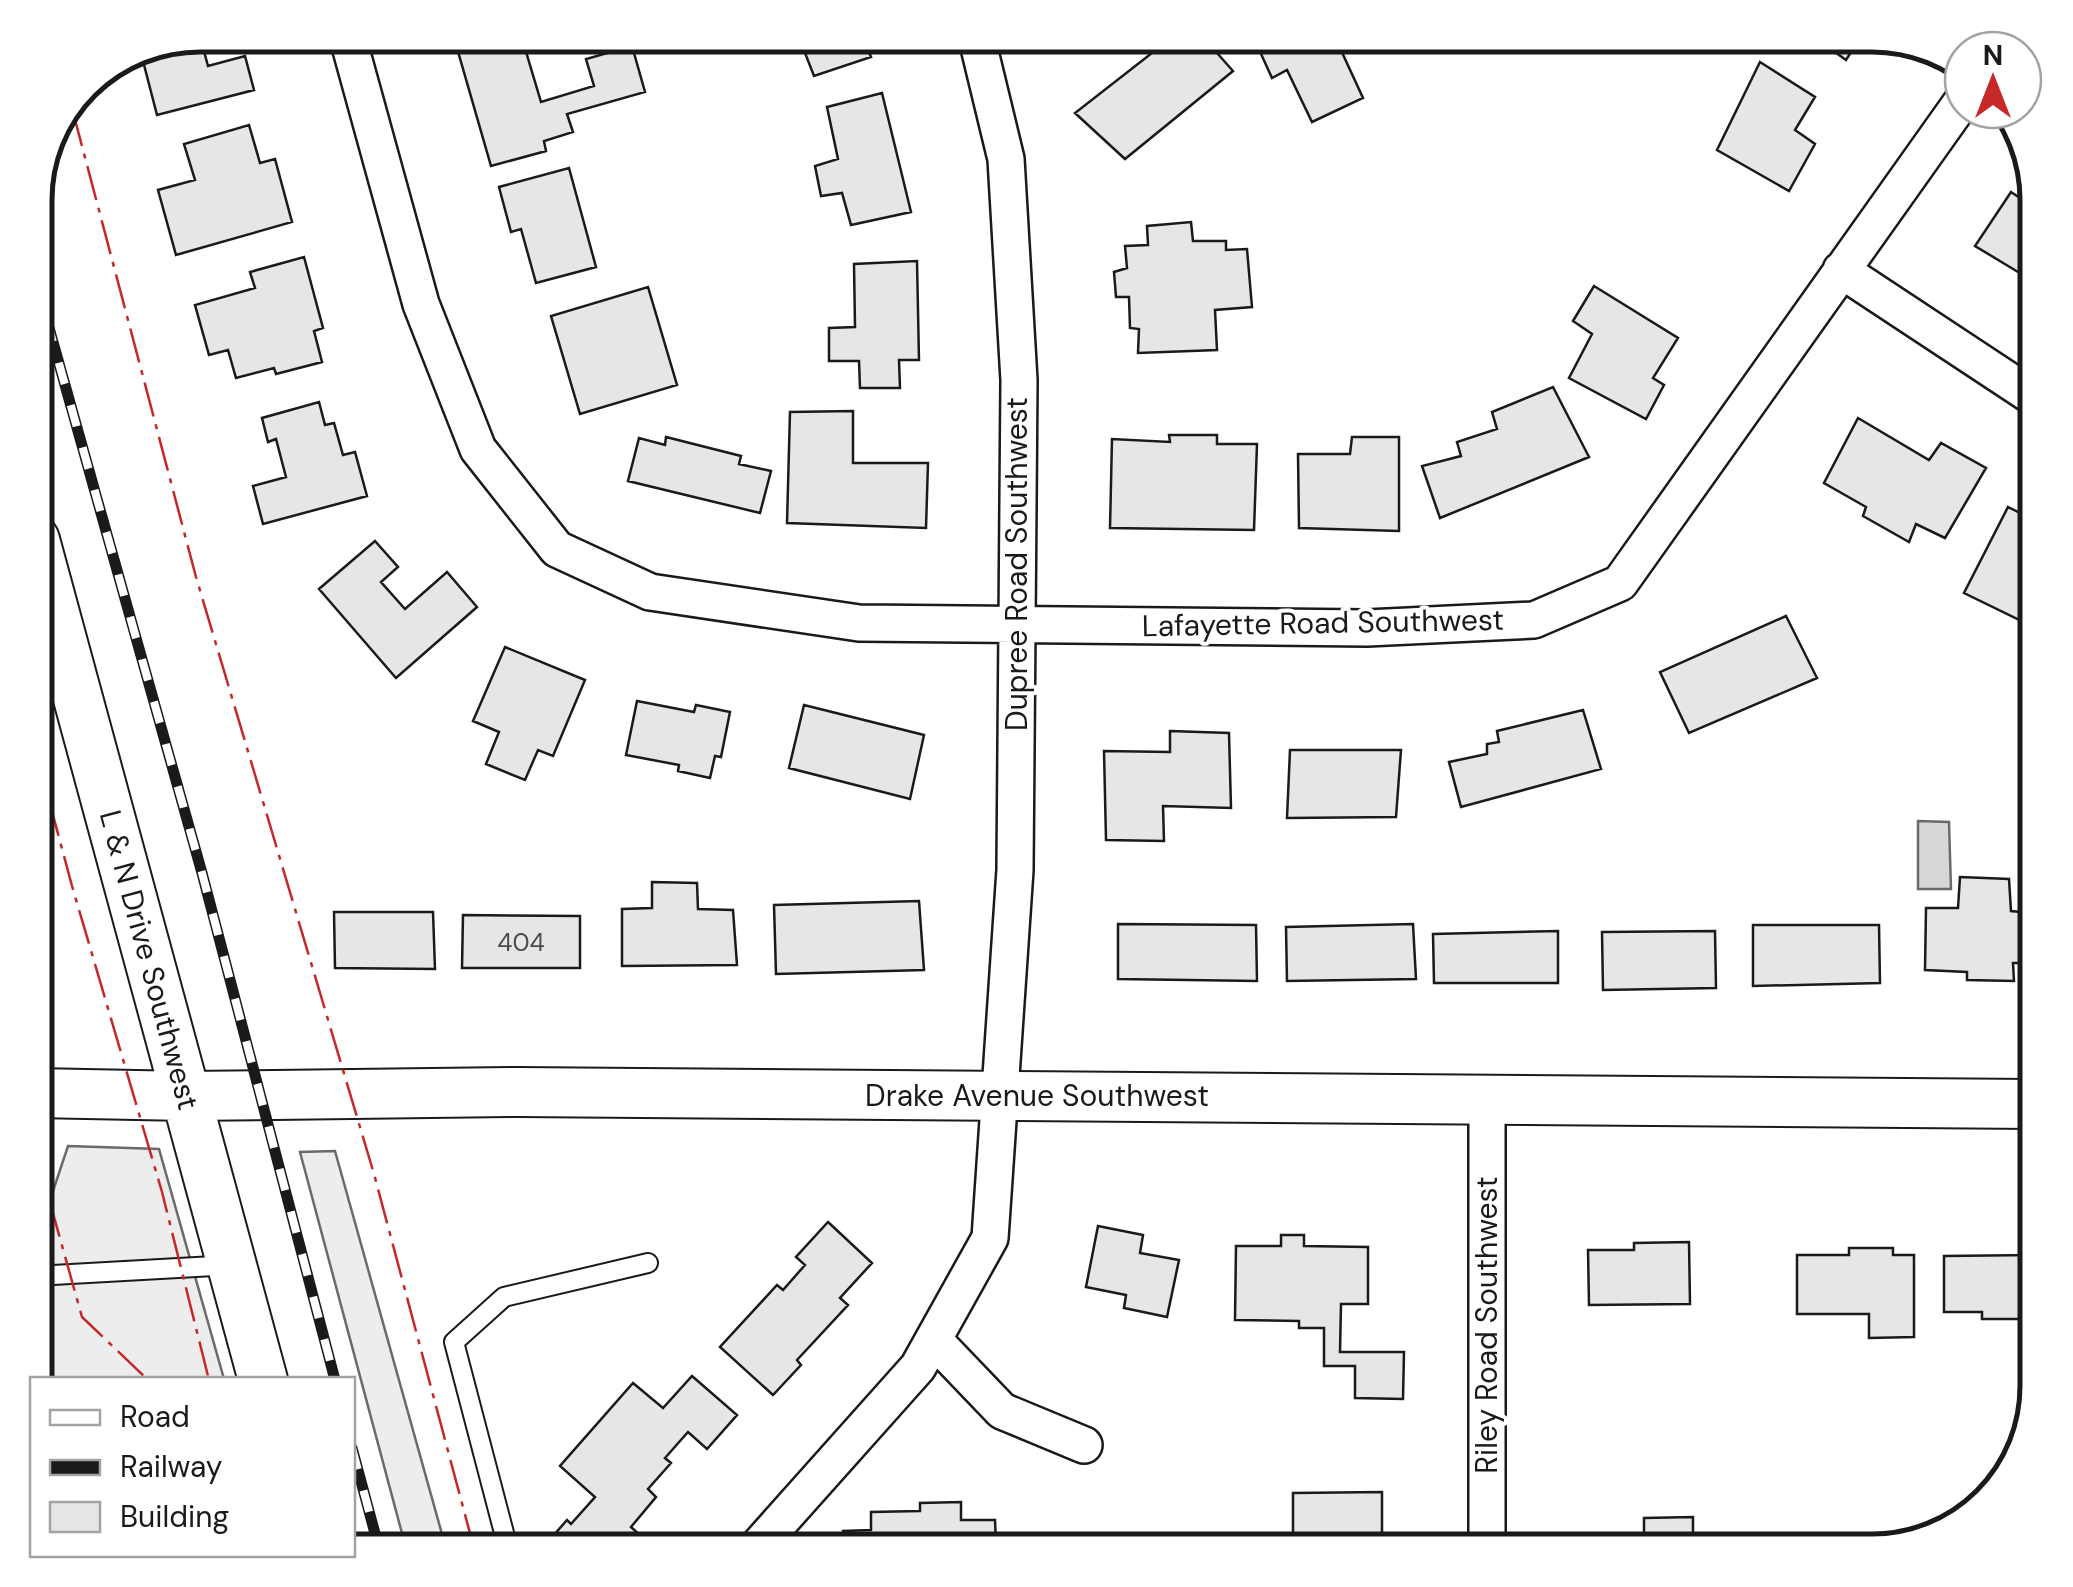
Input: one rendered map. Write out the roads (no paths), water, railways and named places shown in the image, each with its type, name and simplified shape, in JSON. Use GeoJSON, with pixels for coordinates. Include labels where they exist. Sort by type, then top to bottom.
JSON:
{"type":"FeatureCollection","features":[{"type":"Feature","properties":{"kind":"street","name":"Lafayette Road Southwest"},"geometry":{"type":"LineString","coordinates":[[352,52],[421,304],[478,449],[558,549],[650,592],[859,623],[1367,628],[1534,620],[1620,583],[1943,128]]}},
{"type":"Feature","properties":{"kind":"street","name":"Dupree Road Southwest"},"geometry":{"type":"LineString","coordinates":[[774,1534],[918,1368],[990,1238],[1015,870],[1019,380],[1006,159],[980,52]]}},
{"type":"Feature","properties":{"kind":"street"},"geometry":{"type":"LineString","coordinates":[[1840,270],[2020,388]]}},
{"type":"Feature","properties":{"kind":"street","name":"L & N Drive Southwest"},"geometry":{"type":"LineString","coordinates":[[53,603],[262,1377]]}},
{"type":"Feature","properties":{"kind":"street","name":"Drake Avenue Southwest"},"geometry":{"type":"LineString","coordinates":[[53,1096],[518,1092],[2020,1104]]}},
{"type":"Feature","properties":{"kind":"street","name":"Riley Road Southwest"},"geometry":{"type":"LineString","coordinates":[[1487,1098],[1487,1534]]}},
{"type":"Feature","properties":{"kind":"street"},"geometry":{"type":"LineString","coordinates":[[934,1340],[1002,1410],[1084,1445]]}},
{"type":"Feature","properties":{"kind":"lane"},"geometry":{"type":"LineString","coordinates":[[504,1534],[454,1342],[504,1297],[648,1264]]}},
{"type":"Feature","properties":{"kind":"lane"},"geometry":{"type":"LineString","coordinates":[[53,1275],[232,1265]]}},
{"type":"Feature","properties":{"kind":"railway"},"geometry":{"type":"LineString","coordinates":[[53,342],[202,873],[334,1377]]}},
{"type":"Feature","properties":{"kind":"railway"},"geometry":{"type":"LineString","coordinates":[[355,1459],[375,1534]]}}]}
